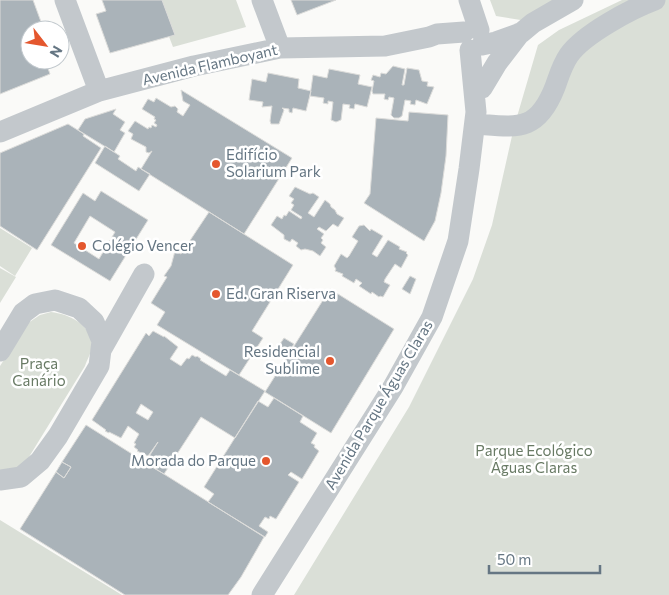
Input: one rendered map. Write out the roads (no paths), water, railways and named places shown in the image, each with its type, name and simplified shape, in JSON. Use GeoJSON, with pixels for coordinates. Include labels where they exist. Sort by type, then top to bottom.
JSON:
{"type":"FeatureCollection","features":[{"type":"Feature","properties":{"kind":"street"},"geometry":{"type":"LineString","coordinates":[[65,0],[99,91]]}},
{"type":"Feature","properties":{"kind":"street"},"geometry":{"type":"LineString","coordinates":[[262,0],[280,48]]}},
{"type":"Feature","properties":{"kind":"street","name":"Avenida Parque Águas Claras"},"geometry":{"type":"LineString","coordinates":[[262,595],[394,387],[432,317],[458,241],[475,118],[482,88],[464,0]]}},
{"type":"Feature","properties":{"kind":"street","name":"Avenida Parque Águas Claras"},"geometry":{"type":"LineString","coordinates":[[469,0],[473,38],[475,118]]}},
{"type":"Feature","properties":{"kind":"street","name":"Avenida Flamboyant"},"geometry":{"type":"LineString","coordinates":[[0,132],[99,91],[194,66],[280,48],[385,46],[446,33],[473,38],[527,28],[573,0]]}},
{"type":"Feature","properties":{"kind":"street"},"geometry":{"type":"LineString","coordinates":[[475,118],[514,127],[524,124],[540,114],[548,102],[569,54],[581,42],[624,13],[655,0]]}},
{"type":"Feature","properties":{"kind":"street"},"geometry":{"type":"LineString","coordinates":[[482,88],[497,63],[527,28]]}},
{"type":"Feature","properties":{"kind":"street"},"geometry":{"type":"LineString","coordinates":[[101,350],[144,274]]}},
{"type":"Feature","properties":{"kind":"street"},"geometry":{"type":"LineString","coordinates":[[0,351],[23,313],[35,304],[55,300],[79,308],[94,322],[102,342],[98,366],[58,436],[40,461],[21,477],[0,480]]}},
{"type":"Feature","properties":{"kind":"place","name":"Edifício Solarium Park"},"geometry":{"type":"Point","coordinates":[216,164]}},
{"type":"Feature","properties":{"kind":"place","name":"Colégio Vencer"},"geometry":{"type":"Point","coordinates":[82,246]}},
{"type":"Feature","properties":{"kind":"place","name":"Ed. Gran Riserva"},"geometry":{"type":"Point","coordinates":[216,294]}},
{"type":"Feature","properties":{"kind":"place","name":"Residencial Sublime"},"geometry":{"type":"Point","coordinates":[330,361]}},
{"type":"Feature","properties":{"kind":"place","name":"Morada do Parque"},"geometry":{"type":"Point","coordinates":[266,461]}},
{"type":"Feature","properties":{"kind":"park label","name":"Praça Canário"},"geometry":{"type":"Point","coordinates":[39,372]}},
{"type":"Feature","properties":{"kind":"park label","name":"Parque Ecológico Águas Claras"},"geometry":{"type":"Point","coordinates":[534,460]}}]}
